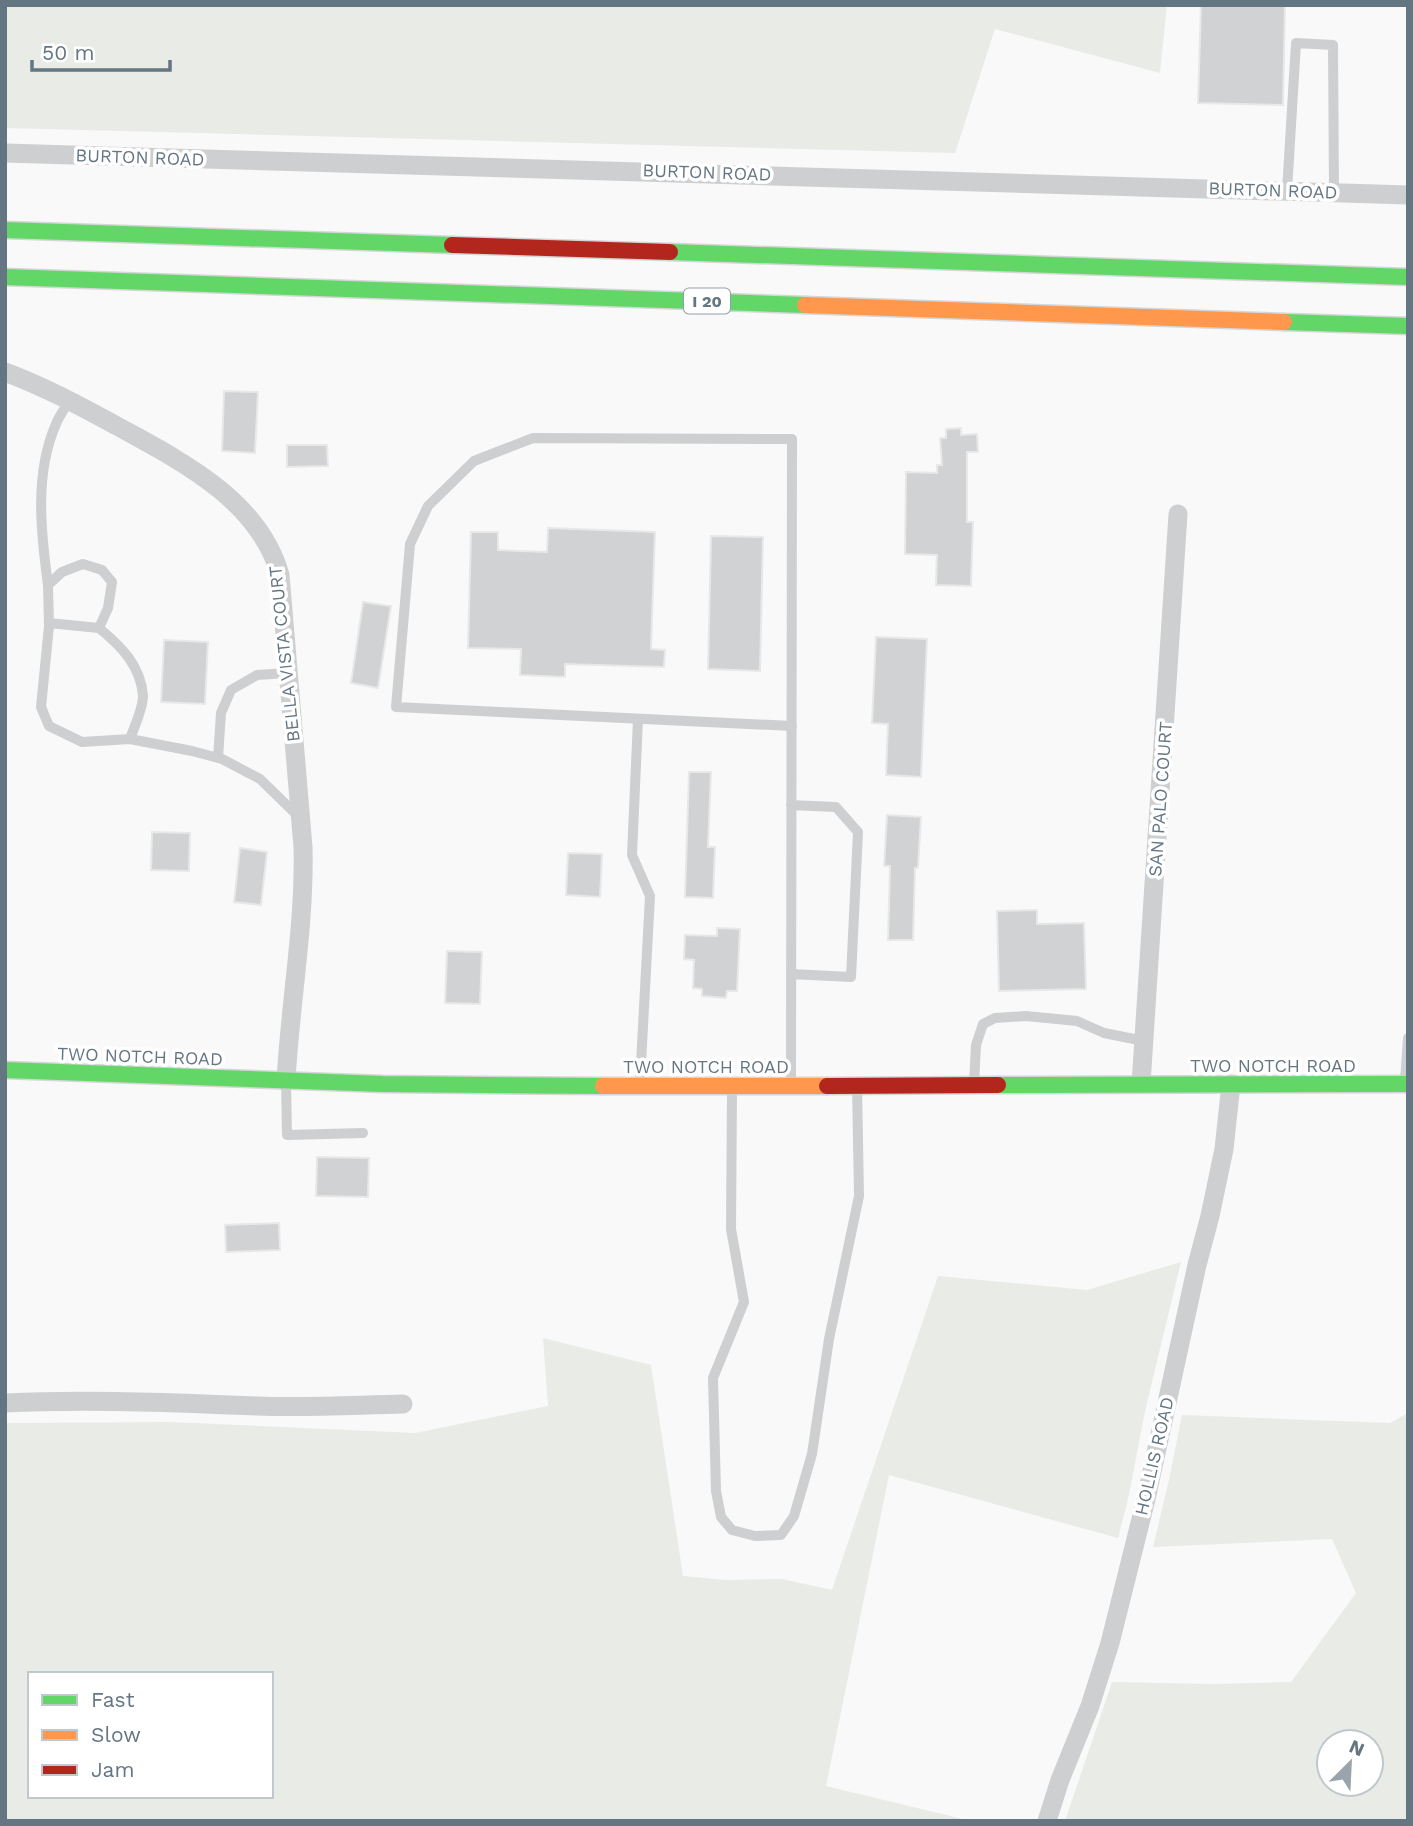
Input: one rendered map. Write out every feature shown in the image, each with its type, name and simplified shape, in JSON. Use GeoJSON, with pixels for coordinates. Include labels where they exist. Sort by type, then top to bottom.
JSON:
{"type":"FeatureCollection","features":[{"type":"Feature","properties":{"kind":"main road"},"geometry":{"type":"LineString","coordinates":[[5,230],[1408,277]]}},
{"type":"Feature","properties":{"kind":"main road","name":"I 20"},"geometry":{"type":"LineString","coordinates":[[5,277],[1408,326]]}},
{"type":"Feature","properties":{"kind":"main road","name":"TWO NOTCH ROAD"},"geometry":{"type":"LineString","coordinates":[[5,1070],[286,1081],[640,1086],[1406,1084]]}},
{"type":"Feature","properties":{"kind":"street","name":"BURTON ROAD"},"geometry":{"type":"LineString","coordinates":[[5,153],[1408,195]]}},
{"type":"Feature","properties":{"kind":"street","name":"BELLA VISTA COURT"},"geometry":{"type":"LineString","coordinates":[[5,372],[70,400],[166,453],[209,482],[235,503],[258,529],[275,558],[280,575],[301,819],[303,894],[288,1034],[286,1081]]}},
{"type":"Feature","properties":{"kind":"street","name":"SAN PALO COURT"},"geometry":{"type":"LineString","coordinates":[[1141,1084],[1178,514]]}},
{"type":"Feature","properties":{"kind":"street","name":"HOLLIS ROAD"},"geometry":{"type":"LineString","coordinates":[[1047,1821],[1060,1780],[1090,1706],[1110,1643],[1146,1499],[1224,1149],[1231,1084]]}},
{"type":"Feature","properties":{"kind":"street"},"geometry":{"type":"LineString","coordinates":[[5,1403],[71,1400],[260,1406],[403,1404]]}},
{"type":"Feature","properties":{"kind":"lane"},"geometry":{"type":"LineString","coordinates":[[1287,191],[1296,43],[1333,45],[1334,192]]}},
{"type":"Feature","properties":{"kind":"lane"},"geometry":{"type":"LineString","coordinates":[[70,400],[55,424],[43,474],[41,526],[48,585],[49,623],[41,707],[50,726],[82,742],[130,739],[218,758],[260,779],[301,819]]}},
{"type":"Feature","properties":{"kind":"lane"},"geometry":{"type":"LineString","coordinates":[[790,1085],[791,974],[791,805],[792,726],[793,439],[533,438],[474,461],[428,506],[410,544],[396,707],[792,726]]}},
{"type":"Feature","properties":{"kind":"lane"},"geometry":{"type":"LineString","coordinates":[[48,585],[62,572],[83,564],[102,570],[112,582],[108,608],[99,628]]}},
{"type":"Feature","properties":{"kind":"lane"},"geometry":{"type":"LineString","coordinates":[[49,623],[99,628],[117,643],[135,665],[143,698],[130,739]]}},
{"type":"Feature","properties":{"kind":"lane"},"geometry":{"type":"LineString","coordinates":[[218,758],[221,713],[231,690],[257,675],[287,673]]}},
{"type":"Feature","properties":{"kind":"lane"},"geometry":{"type":"LineString","coordinates":[[638,719],[632,855],[650,897],[640,1086]]}},
{"type":"Feature","properties":{"kind":"lane"},"geometry":{"type":"LineString","coordinates":[[791,805],[836,807],[859,832],[851,977],[791,974]]}},
{"type":"Feature","properties":{"kind":"lane"},"geometry":{"type":"LineString","coordinates":[[974,1085],[976,1045],[983,1024],[995,1018],[1026,1016],[1077,1021],[1104,1033],[1144,1041]]}},
{"type":"Feature","properties":{"kind":"lane"},"geometry":{"type":"LineString","coordinates":[[1406,1084],[1408,1038]]}},
{"type":"Feature","properties":{"kind":"lane"},"geometry":{"type":"LineString","coordinates":[[286,1081],[287,1135],[363,1133]]}},
{"type":"Feature","properties":{"kind":"lane"},"geometry":{"type":"LineString","coordinates":[[732,1085],[731,1229],[744,1302],[713,1378],[716,1491],[720,1517],[732,1530],[755,1536],[781,1535],[794,1516],[812,1454],[830,1339],[859,1196],[857,1085]]}},
{"type":"Feature","properties":{"kind":"shaded area"},"geometry":{"type":"Polygon","coordinates":[[[5,5],[1167,5],[1160,73],[995,29],[955,153],[5,128],[5,5]]]}},
{"type":"Feature","properties":{"kind":"shaded area"},"geometry":{"type":"Polygon","coordinates":[[[1181,1262],[1118,1538],[889,1475],[826,1786],[971,1821],[5,1821],[5,1423],[170,1422],[415,1433],[548,1406],[543,1338],[651,1365],[683,1576],[725,1580],[782,1579],[832,1590],[938,1276],[1087,1290],[1181,1262]]]}},
{"type":"Feature","properties":{"kind":"shaded area"},"geometry":{"type":"Polygon","coordinates":[[[1408,1413],[1408,1821],[1065,1821],[1112,1682],[1291,1682],[1356,1593],[1332,1539],[1153,1547],[1182,1415],[1390,1423],[1408,1413]]]}},
{"type":"Feature","properties":{"kind":"building"},"geometry":{"type":"Polygon","coordinates":[[[1201,5],[1285,5],[1283,105],[1198,103],[1201,5]]]}},
{"type":"Feature","properties":{"kind":"building"},"geometry":{"type":"Polygon","coordinates":[[[224,391],[258,392],[255,453],[222,451],[224,391]]]}},
{"type":"Feature","properties":{"kind":"building"},"geometry":{"type":"Polygon","coordinates":[[[961,428],[961,435],[977,434],[978,452],[967,452],[967,522],[973,522],[971,586],[936,585],[937,555],[905,554],[906,472],[937,473],[937,465],[942,465],[940,438],[946,438],[946,429],[961,428]]]}},
{"type":"Feature","properties":{"kind":"building"},"geometry":{"type":"Polygon","coordinates":[[[287,445],[327,445],[328,466],[287,467],[287,445]]]}},
{"type":"Feature","properties":{"kind":"building"},"geometry":{"type":"Polygon","coordinates":[[[548,528],[655,532],[651,649],[665,650],[664,667],[565,664],[565,677],[520,675],[521,649],[468,648],[471,532],[498,532],[498,550],[547,552],[548,528]]]}},
{"type":"Feature","properties":{"kind":"building"},"geometry":{"type":"Polygon","coordinates":[[[711,536],[763,537],[760,671],[708,669],[711,536]]]}},
{"type":"Feature","properties":{"kind":"building"},"geometry":{"type":"Polygon","coordinates":[[[363,602],[391,606],[378,688],[351,683],[363,602]]]}},
{"type":"Feature","properties":{"kind":"building"},"geometry":{"type":"Polygon","coordinates":[[[876,637],[927,639],[921,777],[886,775],[888,724],[872,723],[876,637]]]}},
{"type":"Feature","properties":{"kind":"building"},"geometry":{"type":"Polygon","coordinates":[[[164,640],[208,642],[205,704],[161,702],[164,640]]]}},
{"type":"Feature","properties":{"kind":"building"},"geometry":{"type":"Polygon","coordinates":[[[689,772],[711,772],[708,847],[715,847],[713,898],[685,897],[689,772]]]}},
{"type":"Feature","properties":{"kind":"building"},"geometry":{"type":"Polygon","coordinates":[[[887,815],[921,817],[918,868],[915,868],[913,940],[888,940],[890,866],[884,866],[887,815]]]}},
{"type":"Feature","properties":{"kind":"building"},"geometry":{"type":"Polygon","coordinates":[[[152,832],[190,833],[189,871],[151,870],[152,832]]]}},
{"type":"Feature","properties":{"kind":"building"},"geometry":{"type":"Polygon","coordinates":[[[240,848],[267,852],[261,905],[234,902],[240,848]]]}},
{"type":"Feature","properties":{"kind":"building"},"geometry":{"type":"Polygon","coordinates":[[[568,853],[602,854],[600,897],[566,895],[568,853]]]}},
{"type":"Feature","properties":{"kind":"building"},"geometry":{"type":"Polygon","coordinates":[[[1037,910],[1037,924],[1084,923],[1086,989],[999,991],[997,911],[1037,910]]]}},
{"type":"Feature","properties":{"kind":"building"},"geometry":{"type":"Polygon","coordinates":[[[717,928],[740,929],[737,991],[727,991],[726,998],[702,996],[702,989],[693,988],[694,960],[684,959],[685,935],[717,936],[717,928]]]}},
{"type":"Feature","properties":{"kind":"building"},"geometry":{"type":"Polygon","coordinates":[[[447,951],[482,952],[480,1004],[445,1003],[447,951]]]}},
{"type":"Feature","properties":{"kind":"building"},"geometry":{"type":"Polygon","coordinates":[[[317,1157],[369,1158],[368,1197],[316,1196],[317,1157]]]}},
{"type":"Feature","properties":{"kind":"building"},"geometry":{"type":"Polygon","coordinates":[[[279,1223],[280,1250],[226,1252],[225,1225],[279,1223]]]}},
{"type":"Feature","properties":{"kind":"traffic: fast"},"geometry":{"type":"LineString","coordinates":[[5,230],[452,245]]}},
{"type":"Feature","properties":{"kind":"traffic: fast"},"geometry":{"type":"LineString","coordinates":[[670,252],[1408,277]]}},
{"type":"Feature","properties":{"kind":"traffic: fast"},"geometry":{"type":"LineString","coordinates":[[5,277],[805,305]]}},
{"type":"Feature","properties":{"kind":"traffic: fast"},"geometry":{"type":"LineString","coordinates":[[1284,322],[1408,326]]}},
{"type":"Feature","properties":{"kind":"traffic: fast"},"geometry":{"type":"LineString","coordinates":[[5,1070],[383,1084],[603,1086]]}},
{"type":"Feature","properties":{"kind":"traffic: fast"},"geometry":{"type":"LineString","coordinates":[[998,1085],[1408,1084]]}},
{"type":"Feature","properties":{"kind":"traffic: slow"},"geometry":{"type":"LineString","coordinates":[[805,305],[1284,322]]}},
{"type":"Feature","properties":{"kind":"traffic: slow"},"geometry":{"type":"LineString","coordinates":[[603,1086],[827,1086]]}},
{"type":"Feature","properties":{"kind":"traffic: jam"},"geometry":{"type":"LineString","coordinates":[[452,245],[670,252]]}},
{"type":"Feature","properties":{"kind":"traffic: jam"},"geometry":{"type":"LineString","coordinates":[[827,1086],[998,1085]]}}]}
